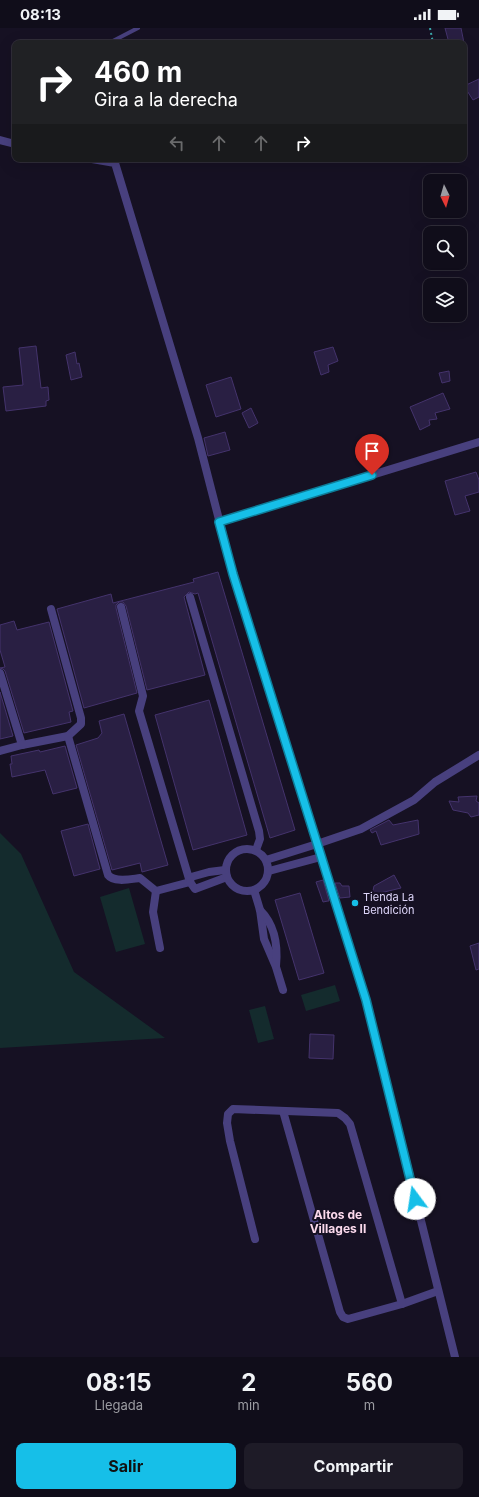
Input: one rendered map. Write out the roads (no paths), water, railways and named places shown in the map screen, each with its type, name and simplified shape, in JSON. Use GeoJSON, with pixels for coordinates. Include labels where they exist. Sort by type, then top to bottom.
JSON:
{"type":"FeatureCollection","features":[{"type":"Feature","properties":{"kind":"street"},"geometry":{"type":"LineString","coordinates":[[0,140],[12,143]]}},
{"type":"Feature","properties":{"kind":"street"},"geometry":{"type":"LineString","coordinates":[[114,162],[196,433],[233,574],[366,1000],[455,1357]]}},
{"type":"Feature","properties":{"kind":"street"},"geometry":{"type":"LineString","coordinates":[[219,522],[479,442]]}},
{"type":"Feature","properties":{"kind":"street"},"geometry":{"type":"LineString","coordinates":[[190,597],[259,831],[260,839],[256,850]]}},
{"type":"Feature","properties":{"kind":"street"},"geometry":{"type":"LineString","coordinates":[[121,607],[143,696],[139,711],[190,882],[194,889],[226,874]]}},
{"type":"Feature","properties":{"kind":"street"},"geometry":{"type":"LineString","coordinates":[[0,751],[68,736],[81,724],[81,718],[51,609]]}},
{"type":"Feature","properties":{"kind":"street"},"geometry":{"type":"LineString","coordinates":[[0,673],[22,745]]}},
{"type":"Feature","properties":{"kind":"street"},"geometry":{"type":"LineString","coordinates":[[68,736],[108,875],[110,878],[115,880],[140,878],[156,891]]}},
{"type":"Feature","properties":{"kind":"street"},"geometry":{"type":"LineString","coordinates":[[266,860],[361,829],[414,800],[435,782],[479,755]]}},
{"type":"Feature","properties":{"kind":"street"},"geometry":{"type":"LineString","coordinates":[[249,848],[262,854],[266,860],[269,870],[266,881],[261,886],[254,890],[242,891],[235,888],[230,883],[226,874],[226,863],[235,852],[249,848]]}},
{"type":"Feature","properties":{"kind":"street"},"geometry":{"type":"LineString","coordinates":[[269,870],[321,857]]}},
{"type":"Feature","properties":{"kind":"street"},"geometry":{"type":"LineString","coordinates":[[190,882],[191,877],[209,872],[226,874]]}},
{"type":"Feature","properties":{"kind":"street"},"geometry":{"type":"LineString","coordinates":[[156,891],[190,882]]}},
{"type":"Feature","properties":{"kind":"street"},"geometry":{"type":"LineString","coordinates":[[254,890],[260,910],[268,918],[273,930],[278,953],[276,966],[283,990]]}},
{"type":"Feature","properties":{"kind":"street"},"geometry":{"type":"LineString","coordinates":[[156,891],[153,912],[160,948]]}},
{"type":"Feature","properties":{"kind":"street"},"geometry":{"type":"LineString","coordinates":[[255,1239],[230,1141],[227,1123],[228,1114],[233,1109],[338,1113],[350,1124],[402,1304]]}},
{"type":"Feature","properties":{"kind":"street"},"geometry":{"type":"LineString","coordinates":[[283,1111],[340,1312],[343,1317],[348,1319],[402,1304],[438,1291]]}},
{"type":"Feature","properties":{"kind":"lane"},"geometry":{"type":"LineString","coordinates":[[115,40],[138,28]]}},
{"type":"Feature","properties":{"kind":"place","name":"Tienda La Bendición"},"geometry":{"type":"Point","coordinates":[355,903]}},
{"type":"Feature","properties":{"kind":"district","name":"Altos de Villages II"},"geometry":{"type":"Point","coordinates":[338,1221]}}]}
